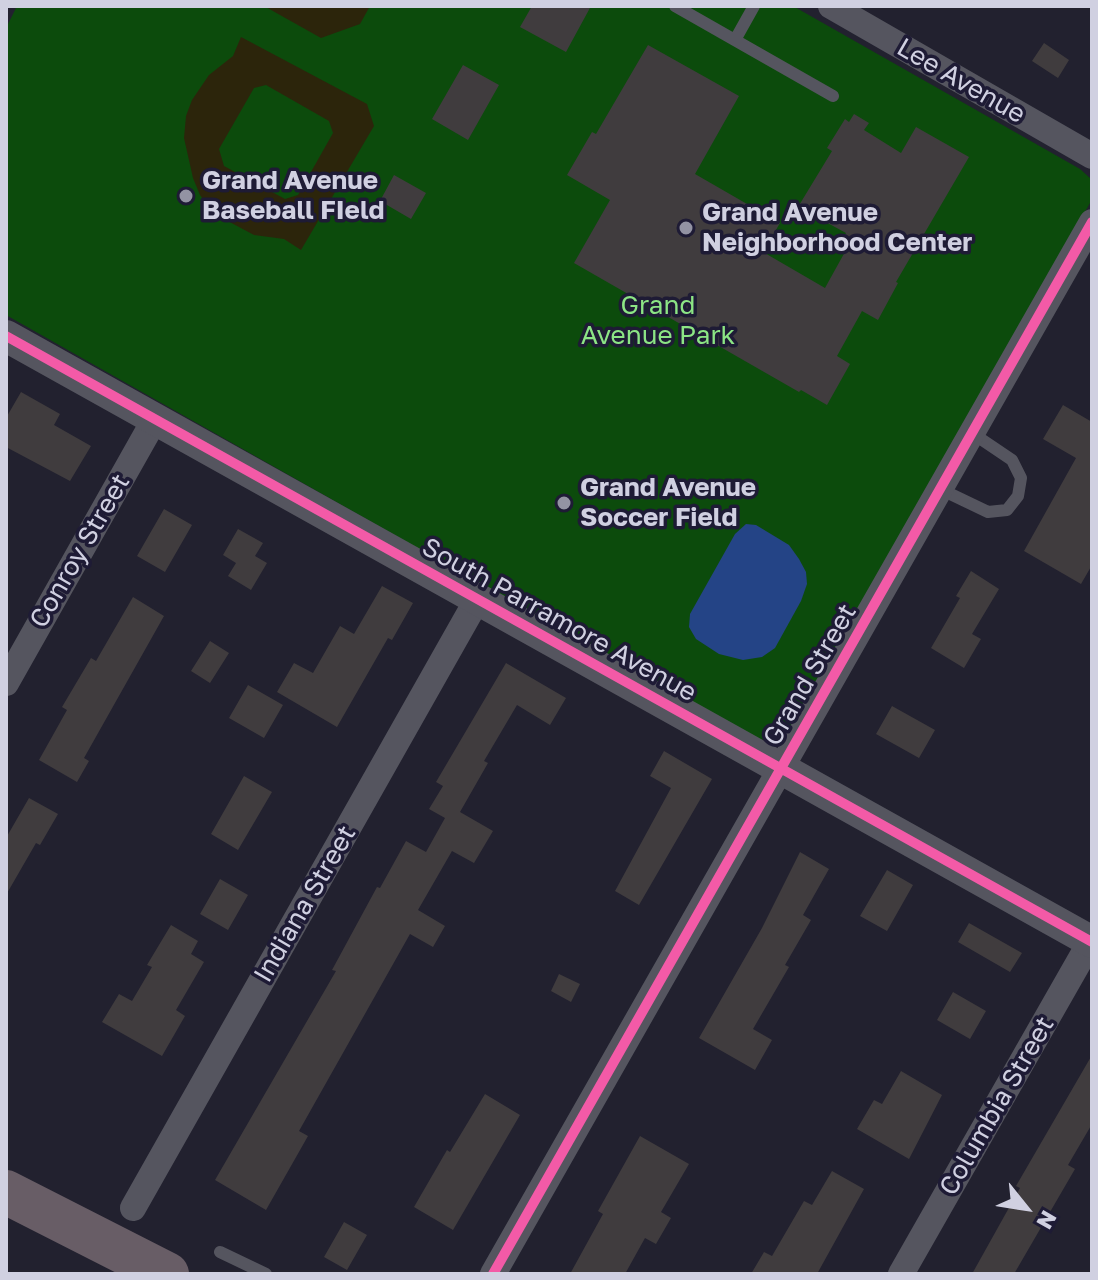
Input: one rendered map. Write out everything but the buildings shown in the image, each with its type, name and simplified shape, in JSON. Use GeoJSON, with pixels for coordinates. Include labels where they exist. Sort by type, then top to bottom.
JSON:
{"type":"FeatureCollection","features":[{"type":"Feature","properties":{"kind":"highway"},"geometry":{"type":"LineString","coordinates":[[6,1192],[167,1274]]}},
{"type":"Feature","properties":{"kind":"highway"},"geometry":{"type":"LineString","coordinates":[[6,1215],[107,1274]]}},
{"type":"Feature","properties":{"kind":"street","name":"Lee Avenue"},"geometry":{"type":"LineString","coordinates":[[831,6],[1092,156]]}},
{"type":"Feature","properties":{"kind":"street","name":"Grand Street"},"geometry":{"type":"LineString","coordinates":[[493,1274],[1092,222]]}},
{"type":"Feature","properties":{"kind":"street","name":"South Parramore Avenue"},"geometry":{"type":"LineString","coordinates":[[6,336],[1092,941]]}},
{"type":"Feature","properties":{"kind":"street","name":"Conroy Street"},"geometry":{"type":"LineString","coordinates":[[6,683],[155,419]]}},
{"type":"Feature","properties":{"kind":"street","name":"Indiana Street"},"geometry":{"type":"LineString","coordinates":[[133,1208],[477,600]]}},
{"type":"Feature","properties":{"kind":"street","name":"Columbia Street"},"geometry":{"type":"LineString","coordinates":[[901,1274],[1092,941]]}},
{"type":"Feature","properties":{"kind":"lane"},"geometry":{"type":"LineString","coordinates":[[675,6],[833,96]]}},
{"type":"Feature","properties":{"kind":"lane"},"geometry":{"type":"LineString","coordinates":[[735,40],[754,6]]}},
{"type":"Feature","properties":{"kind":"lane"},"geometry":{"type":"LineString","coordinates":[[940,489],[988,512],[1007,510],[1018,496],[1021,478],[1012,460],[972,433]]}},
{"type":"Feature","properties":{"kind":"lane"},"geometry":{"type":"LineString","coordinates":[[220,1252],[266,1274]]}},
{"type":"Feature","properties":{"kind":"green space","name":"Grand Avenue Park"},"geometry":{"type":"Polygon","coordinates":[[[17,6],[793,6],[1080,169],[1090,178],[1092,195],[789,733],[773,741],[755,739],[6,315],[6,28],[17,6]]]}},
{"type":"Feature","properties":{"kind":"sand"},"geometry":{"type":"Polygon","coordinates":[[[264,6],[370,6],[360,24],[321,38],[264,6]]]}},
{"type":"Feature","properties":{"kind":"sand"},"geometry":{"type":"Polygon","coordinates":[[[241,37],[367,104],[374,126],[301,250],[284,239],[254,235],[224,219],[211,210],[193,178],[184,138],[186,116],[192,100],[209,75],[233,56],[241,37]],[[266,85],[254,88],[219,149],[224,166],[285,199],[298,195],[333,133],[329,121],[266,85]]]}},
{"type":"Feature","properties":{"kind":"water"},"geometry":{"type":"Polygon","coordinates":[[[746,524],[756,525],[789,545],[806,572],[807,584],[775,648],[762,657],[743,660],[719,654],[696,639],[689,627],[690,614],[735,534],[746,524]]]}},
{"type":"Feature","properties":{"kind":"cycle path"},"geometry":{"type":"LineString","coordinates":[[493,1274],[1092,222]]}},
{"type":"Feature","properties":{"kind":"cycle path"},"geometry":{"type":"LineString","coordinates":[[6,336],[1092,942]]}},
{"type":"Feature","properties":{"kind":"place","name":"Grand Avenue Baseball FIeld"},"geometry":{"type":"Point","coordinates":[186,196]}},
{"type":"Feature","properties":{"kind":"place","name":"Grand Avenue Neighborhood Center"},"geometry":{"type":"Point","coordinates":[686,228]}},
{"type":"Feature","properties":{"kind":"place","name":"Grand Avenue Soccer Field"},"geometry":{"type":"Point","coordinates":[564,503]}}]}
